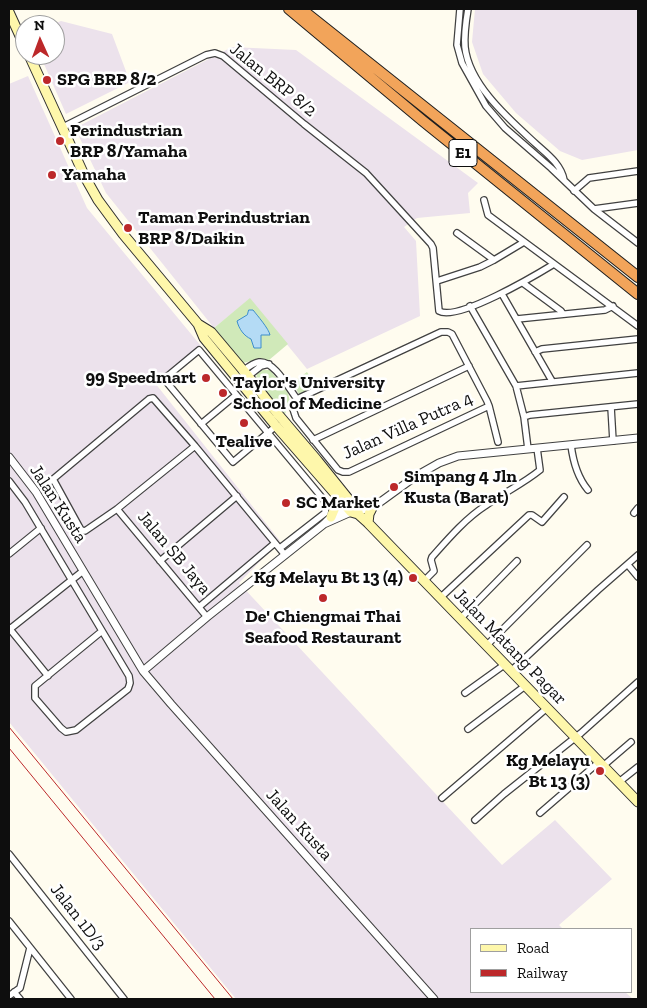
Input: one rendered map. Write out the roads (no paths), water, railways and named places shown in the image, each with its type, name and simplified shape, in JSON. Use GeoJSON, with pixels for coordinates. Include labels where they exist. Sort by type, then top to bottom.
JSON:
{"type":"FeatureCollection","features":[{"type":"Feature","properties":{"kind":"highway","name":"E1"},"geometry":{"type":"LineString","coordinates":[[289,9],[638,294]]}},
{"type":"Feature","properties":{"kind":"highway","name":"E1"},"geometry":{"type":"LineString","coordinates":[[301,9],[638,277]]}},
{"type":"Feature","properties":{"kind":"main road"},"geometry":{"type":"LineString","coordinates":[[9,12],[15,25]]}},
{"type":"Feature","properties":{"kind":"main road"},"geometry":{"type":"LineString","coordinates":[[34,65],[98,200],[127,239],[198,324],[211,332],[276,426],[314,470],[355,509]]}},
{"type":"Feature","properties":{"kind":"main road"},"geometry":{"type":"LineString","coordinates":[[242,376],[317,460],[339,494],[328,521]]}},
{"type":"Feature","properties":{"kind":"main road"},"geometry":{"type":"LineString","coordinates":[[314,470],[313,461],[317,460]]}},
{"type":"Feature","properties":{"kind":"main road"},"geometry":{"type":"LineString","coordinates":[[339,494],[352,496],[355,509]]}},
{"type":"Feature","properties":{"kind":"main road"},"geometry":{"type":"LineString","coordinates":[[368,523],[369,514],[374,506]]}},
{"type":"Feature","properties":{"kind":"main road","name":"Jalan Matang Pagar"},"geometry":{"type":"LineString","coordinates":[[355,509],[638,802]]}},
{"type":"Feature","properties":{"kind":"street"},"geometry":{"type":"LineString","coordinates":[[460,9],[457,45],[462,63],[486,106],[505,128],[551,168],[564,182],[638,244]]}},
{"type":"Feature","properties":{"kind":"street"},"geometry":{"type":"LineString","coordinates":[[468,9],[464,44],[476,77],[491,101],[502,113],[553,160],[562,173],[564,182]]}},
{"type":"Feature","properties":{"kind":"street","name":"Jalan BRP 8/2"},"geometry":{"type":"LineString","coordinates":[[63,127],[206,55],[215,53],[223,56],[366,173],[434,248],[437,282]]}},
{"type":"Feature","properties":{"kind":"street"},"geometry":{"type":"LineString","coordinates":[[574,191],[589,178],[638,171]]}},
{"type":"Feature","properties":{"kind":"street"},"geometry":{"type":"LineString","coordinates":[[484,200],[488,215],[638,326]]}},
{"type":"Feature","properties":{"kind":"street"},"geometry":{"type":"LineString","coordinates":[[594,209],[638,203]]}},
{"type":"Feature","properties":{"kind":"street"},"geometry":{"type":"LineString","coordinates":[[457,233],[494,260]]}},
{"type":"Feature","properties":{"kind":"street"},"geometry":{"type":"LineString","coordinates":[[631,238],[638,237]]}},
{"type":"Feature","properties":{"kind":"street"},"geometry":{"type":"LineString","coordinates":[[524,242],[480,267],[437,282],[439,310],[448,314],[502,294],[554,264]]}},
{"type":"Feature","properties":{"kind":"street"},"geometry":{"type":"LineString","coordinates":[[523,283],[563,314]]}},
{"type":"Feature","properties":{"kind":"street"},"geometry":{"type":"LineString","coordinates":[[502,294],[552,381]]}},
{"type":"Feature","properties":{"kind":"street"},"geometry":{"type":"LineString","coordinates":[[470,306],[516,386],[524,417],[528,449]]}},
{"type":"Feature","properties":{"kind":"street"},"geometry":{"type":"LineString","coordinates":[[517,319],[605,310],[613,306]]}},
{"type":"Feature","properties":{"kind":"street"},"geometry":{"type":"LineString","coordinates":[[242,376],[252,364],[259,362],[268,364],[275,370],[297,399],[440,332],[448,332],[452,334],[489,406],[498,442]]}},
{"type":"Feature","properties":{"kind":"street"},"geometry":{"type":"LineString","coordinates":[[536,352],[542,349],[638,339]]}},
{"type":"Feature","properties":{"kind":"street"},"geometry":{"type":"LineString","coordinates":[[276,426],[268,433],[233,462],[164,379],[199,350],[236,395],[268,433],[324,500],[326,506],[325,513],[280,548]]}},
{"type":"Feature","properties":{"kind":"street"},"geometry":{"type":"LineString","coordinates":[[313,440],[469,366]]}},
{"type":"Feature","properties":{"kind":"street"},"geometry":{"type":"LineString","coordinates":[[516,386],[638,373]]}},
{"type":"Feature","properties":{"kind":"street"},"geometry":{"type":"LineString","coordinates":[[201,424],[236,395]]}},
{"type":"Feature","properties":{"kind":"street"},"geometry":{"type":"LineString","coordinates":[[46,485],[149,399],[153,398],[285,555]]}},
{"type":"Feature","properties":{"kind":"street","name":"Jalan Villa Putra 4"},"geometry":{"type":"LineString","coordinates":[[297,399],[293,402],[292,410],[296,418],[338,470],[349,472],[489,406]]}},
{"type":"Feature","properties":{"kind":"street"},"geometry":{"type":"LineString","coordinates":[[524,417],[638,404]]}},
{"type":"Feature","properties":{"kind":"street"},"geometry":{"type":"LineString","coordinates":[[612,407],[613,441]]}},
{"type":"Feature","properties":{"kind":"street"},"geometry":{"type":"LineString","coordinates":[[143,671],[207,617],[328,521],[355,509],[374,506],[416,476],[439,463],[458,456],[638,438]]}},
{"type":"Feature","properties":{"kind":"street"},"geometry":{"type":"LineString","coordinates":[[571,445],[577,470],[582,483],[588,490]]}},
{"type":"Feature","properties":{"kind":"street"},"geometry":{"type":"LineString","coordinates":[[53,479],[82,531],[87,531],[195,446]]}},
{"type":"Feature","properties":{"kind":"street"},"geometry":{"type":"LineString","coordinates":[[424,581],[434,571],[432,557],[462,526],[484,506],[507,493],[540,470],[537,448]]}},
{"type":"Feature","properties":{"kind":"street","name":"Jalan Kusta"},"geometry":{"type":"LineString","coordinates":[[9,457],[36,492],[143,671],[170,704],[434,999]]}},
{"type":"Feature","properties":{"kind":"street"},"geometry":{"type":"LineString","coordinates":[[9,481],[25,502],[129,676],[128,689],[76,730],[70,732],[61,728],[35,698],[34,692],[36,686],[102,631]]}},
{"type":"Feature","properties":{"kind":"street"},"geometry":{"type":"LineString","coordinates":[[160,560],[237,496]]}},
{"type":"Feature","properties":{"kind":"street"},"geometry":{"type":"LineString","coordinates":[[440,598],[529,515],[542,522],[564,498]]}},
{"type":"Feature","properties":{"kind":"street","name":"Jalan SB Jaya"},"geometry":{"type":"LineString","coordinates":[[117,509],[207,617]]}},
{"type":"Feature","properties":{"kind":"street"},"geometry":{"type":"LineString","coordinates":[[9,554],[41,528]]}},
{"type":"Feature","properties":{"kind":"street"},"geometry":{"type":"LineString","coordinates":[[293,538],[298,545]]}},
{"type":"Feature","properties":{"kind":"street"},"geometry":{"type":"LineString","coordinates":[[199,607],[275,543]]}},
{"type":"Feature","properties":{"kind":"street"},"geometry":{"type":"LineString","coordinates":[[486,646],[587,545]]}},
{"type":"Feature","properties":{"kind":"street"},"geometry":{"type":"LineString","coordinates":[[465,693],[508,668],[638,555]]}},
{"type":"Feature","properties":{"kind":"street"},"geometry":{"type":"LineString","coordinates":[[460,619],[517,561]]}},
{"type":"Feature","properties":{"kind":"street"},"geometry":{"type":"LineString","coordinates":[[628,565],[638,577]]}},
{"type":"Feature","properties":{"kind":"street"},"geometry":{"type":"LineString","coordinates":[[48,676],[9,629],[83,570]]}},
{"type":"Feature","properties":{"kind":"street"},"geometry":{"type":"LineString","coordinates":[[476,820],[504,794],[575,737],[638,682]]}},
{"type":"Feature","properties":{"kind":"street"},"geometry":{"type":"LineString","coordinates":[[468,729],[525,686]]}},
{"type":"Feature","properties":{"kind":"street"},"geometry":{"type":"LineString","coordinates":[[442,798],[547,708]]}},
{"type":"Feature","properties":{"kind":"street"},"geometry":{"type":"LineString","coordinates":[[540,813],[631,742]]}},
{"type":"Feature","properties":{"kind":"street"},"geometry":{"type":"LineString","coordinates":[[619,782],[638,767]]}},
{"type":"Feature","properties":{"kind":"street","name":"Jalan 1D/3"},"geometry":{"type":"LineString","coordinates":[[9,854],[124,999]]}},
{"type":"Feature","properties":{"kind":"street"},"geometry":{"type":"LineString","coordinates":[[9,921],[71,999]]}},
{"type":"Feature","properties":{"kind":"street"},"geometry":{"type":"LineString","coordinates":[[20,999],[12,994],[20,988],[30,948]]}},
{"type":"Feature","properties":{"kind":"water"},"geometry":{"type":"Polygon","coordinates":[[[249,310],[253,310],[270,335],[261,335],[261,348],[254,348],[251,339],[240,329],[237,321],[247,315],[249,310]]]}},
{"type":"Feature","properties":{"kind":"railway"},"geometry":{"type":"LineString","coordinates":[[9,727],[233,999]]}},
{"type":"Feature","properties":{"kind":"railway"},"geometry":{"type":"LineString","coordinates":[[9,748],[215,999]]}},
{"type":"Feature","properties":{"kind":"place","name":"SPG BRP 8/2"},"geometry":{"type":"Point","coordinates":[47,80]}},
{"type":"Feature","properties":{"kind":"place","name":"Perindustrian BRP 8/Yamaha"},"geometry":{"type":"Point","coordinates":[60,141]}},
{"type":"Feature","properties":{"kind":"place","name":"Yamaha"},"geometry":{"type":"Point","coordinates":[52,175]}},
{"type":"Feature","properties":{"kind":"place","name":"Taman Perindustrian BRP 8/Daikin"},"geometry":{"type":"Point","coordinates":[128,228]}},
{"type":"Feature","properties":{"kind":"place","name":"99 Speedmart"},"geometry":{"type":"Point","coordinates":[206,378]}},
{"type":"Feature","properties":{"kind":"place","name":"Taylor's University School of Medicine"},"geometry":{"type":"Point","coordinates":[223,393]}},
{"type":"Feature","properties":{"kind":"place","name":"Tealive"},"geometry":{"type":"Point","coordinates":[244,423]}},
{"type":"Feature","properties":{"kind":"place","name":"Simpang 4 Jln Kusta (Barat)"},"geometry":{"type":"Point","coordinates":[394,487]}},
{"type":"Feature","properties":{"kind":"place","name":"SC Market"},"geometry":{"type":"Point","coordinates":[286,503]}},
{"type":"Feature","properties":{"kind":"place","name":"Kg Melayu Bt 13 (4)"},"geometry":{"type":"Point","coordinates":[413,578]}},
{"type":"Feature","properties":{"kind":"place","name":"De' Chiengmai Thai Seafood Restaurant"},"geometry":{"type":"Point","coordinates":[323,598]}},
{"type":"Feature","properties":{"kind":"place","name":"Kg Melayu Bt 13 (3)"},"geometry":{"type":"Point","coordinates":[600,771]}}]}
